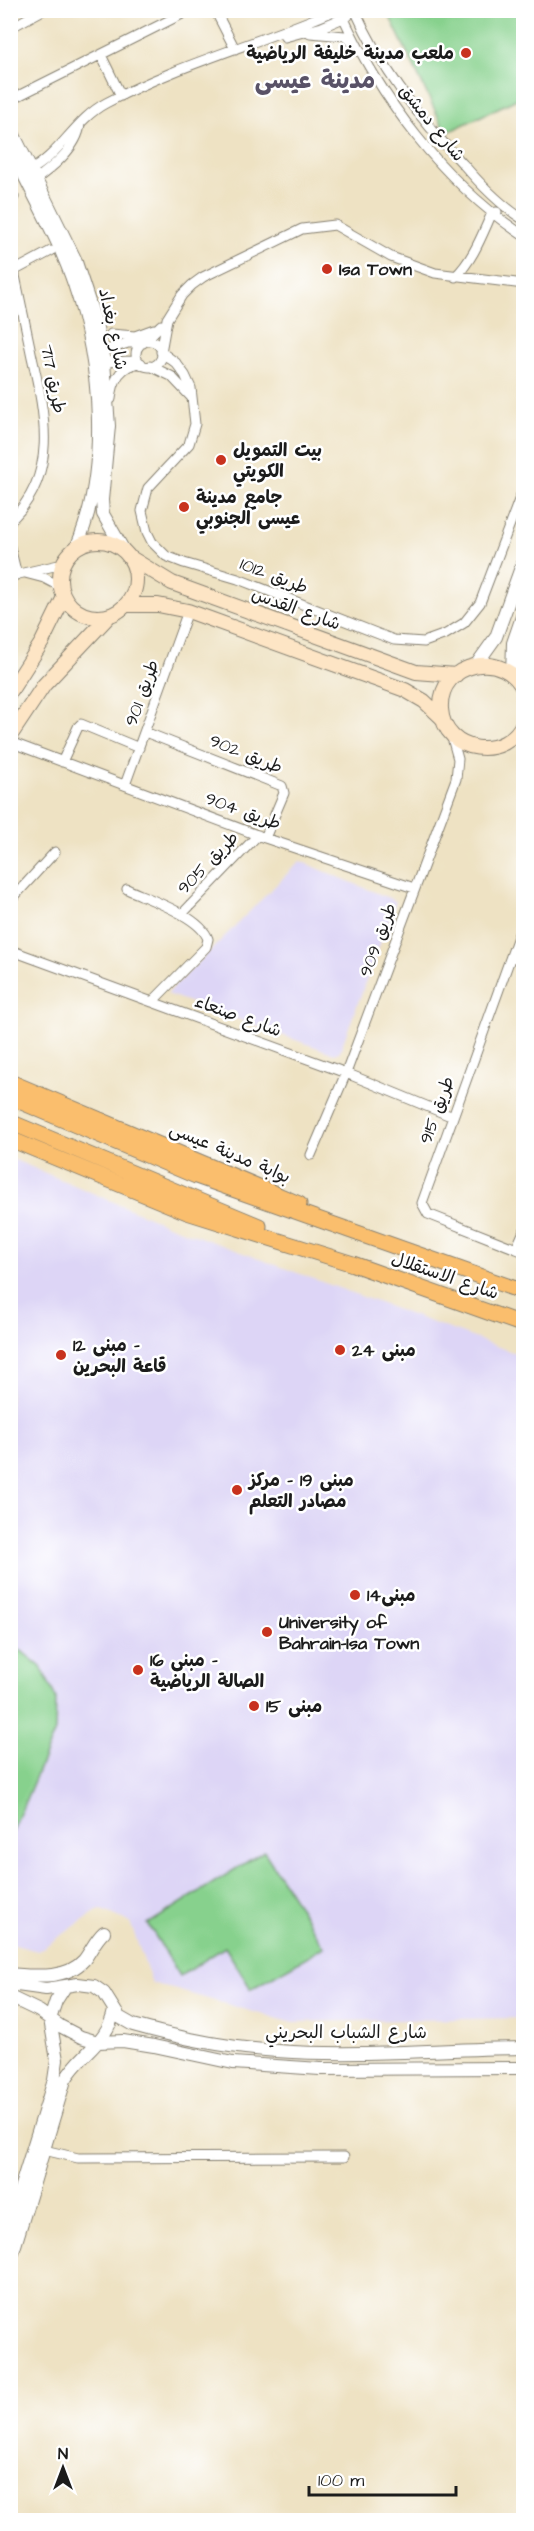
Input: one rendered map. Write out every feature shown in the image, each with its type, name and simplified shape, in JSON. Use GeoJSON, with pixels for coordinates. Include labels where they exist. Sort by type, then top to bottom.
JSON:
{"type":"FeatureCollection","features":[{"type":"Feature","properties":{"kind":"main road"},"geometry":{"type":"LineString","coordinates":[[10,736],[44,685],[109,616],[126,605],[136,587],[137,577],[127,554],[105,541],[84,543],[76,548],[63,564],[60,579],[62,592],[72,607],[83,614],[96,617],[109,616]]}},
{"type":"Feature","properties":{"kind":"main road","name":"شارع القدس"},"geometry":{"type":"LineString","coordinates":[[127,554],[172,583],[416,672],[456,675]]}},
{"type":"Feature","properties":{"kind":"main road"},"geometry":{"type":"LineString","coordinates":[[10,692],[42,642],[62,592]]}},
{"type":"Feature","properties":{"kind":"main road"},"geometry":{"type":"LineString","coordinates":[[126,605],[158,604],[188,611],[405,690],[424,701],[442,718],[451,734],[470,747],[493,748],[518,738],[524,721]]}},
{"type":"Feature","properties":{"kind":"main road"},"geometry":{"type":"LineString","coordinates":[[442,718],[444,690],[456,675],[476,665],[495,666],[512,675],[524,692]]}},
{"type":"Feature","properties":{"kind":"main road","name":"بوابة مدينة عيسى"},"geometry":{"type":"LineString","coordinates":[[10,1082],[133,1132],[434,1262]]}},
{"type":"Feature","properties":{"kind":"main road"},"geometry":{"type":"LineString","coordinates":[[10,1097],[196,1176],[434,1262]]}},
{"type":"Feature","properties":{"kind":"main road"},"geometry":{"type":"LineString","coordinates":[[10,1122],[353,1264]]}},
{"type":"Feature","properties":{"kind":"main road"},"geometry":{"type":"LineString","coordinates":[[10,1139],[187,1212],[353,1264]]}},
{"type":"Feature","properties":{"kind":"main road","name":"شارع الاستقلال"},"geometry":{"type":"LineString","coordinates":[[434,1262],[524,1292]]}},
{"type":"Feature","properties":{"kind":"main road","name":"شارع الاستقلال"},"geometry":{"type":"LineString","coordinates":[[353,1264],[524,1325]]}},
{"type":"Feature","properties":{"kind":"street"},"geometry":{"type":"LineString","coordinates":[[10,100],[190,10]]}},
{"type":"Feature","properties":{"kind":"street"},"geometry":{"type":"LineString","coordinates":[[216,10],[235,49]]}},
{"type":"Feature","properties":{"kind":"street"},"geometry":{"type":"LineString","coordinates":[[10,28],[40,11]]}},
{"type":"Feature","properties":{"kind":"street"},"geometry":{"type":"LineString","coordinates":[[30,177],[65,152],[77,135],[80,124],[95,109],[235,49],[340,13],[355,11]]}},
{"type":"Feature","properties":{"kind":"street","name":"شارع دمشق"},"geometry":{"type":"LineString","coordinates":[[355,11],[396,86],[471,174],[503,206],[521,219]]}},
{"type":"Feature","properties":{"kind":"street"},"geometry":{"type":"LineString","coordinates":[[298,33],[340,13]]}},
{"type":"Feature","properties":{"kind":"street","name":"شارع دمشق"},"geometry":{"type":"LineString","coordinates":[[340,13],[378,82],[418,138],[449,173],[492,213],[524,236]]}},
{"type":"Feature","properties":{"kind":"street"},"geometry":{"type":"LineString","coordinates":[[270,38],[298,33],[345,36],[357,46]]}},
{"type":"Feature","properties":{"kind":"street"},"geometry":{"type":"LineString","coordinates":[[101,55],[121,96]]}},
{"type":"Feature","properties":{"kind":"street","name":"شارع بغداد"},"geometry":{"type":"LineString","coordinates":[[10,127],[74,284],[97,358],[109,426],[102,500],[103,514],[127,554]]}},
{"type":"Feature","properties":{"kind":"street","name":"شارع بغداد"},"geometry":{"type":"LineString","coordinates":[[10,147],[30,177],[75,259],[96,323],[96,452],[87,516],[76,548]]}},
{"type":"Feature","properties":{"kind":"street"},"geometry":{"type":"LineString","coordinates":[[454,277],[467,263],[487,230],[492,213],[504,212],[521,219]]}},
{"type":"Feature","properties":{"kind":"street"},"geometry":{"type":"LineString","coordinates":[[487,230],[505,224]]}},
{"type":"Feature","properties":{"kind":"street"},"geometry":{"type":"LineString","coordinates":[[143,363],[137,349],[164,322],[182,295],[203,277],[302,229],[335,225],[391,257],[410,265],[454,277],[524,284]]}},
{"type":"Feature","properties":{"kind":"street","name":"طريق 717"},"geometry":{"type":"LineString","coordinates":[[10,521],[28,500],[40,476],[45,416],[12,272],[51,251]]}},
{"type":"Feature","properties":{"kind":"street"},"geometry":{"type":"LineString","coordinates":[[467,263],[469,279]]}},
{"type":"Feature","properties":{"kind":"street"},"geometry":{"type":"LineString","coordinates":[[111,334],[135,336],[164,322]]}},
{"type":"Feature","properties":{"kind":"street"},"geometry":{"type":"LineString","coordinates":[[109,426],[114,380],[125,368],[160,360],[164,322]]}},
{"type":"Feature","properties":{"kind":"street"},"geometry":{"type":"LineString","coordinates":[[96,323],[128,343]]}},
{"type":"Feature","properties":{"kind":"street"},"geometry":{"type":"LineString","coordinates":[[97,358],[128,343],[154,342],[185,375],[194,402]]}},
{"type":"Feature","properties":{"kind":"street"},"geometry":{"type":"LineString","coordinates":[[97,358],[143,363],[171,375],[194,402]]}},
{"type":"Feature","properties":{"kind":"street","name":"طريق 1012"},"geometry":{"type":"LineString","coordinates":[[194,402],[195,424],[189,444],[156,478],[148,488],[144,499],[144,522],[152,542],[166,556],[183,563],[238,579],[394,640],[424,642],[446,634],[464,623],[480,603],[524,486]]}},
{"type":"Feature","properties":{"kind":"street"},"geometry":{"type":"LineString","coordinates":[[10,547],[17,575]]}},
{"type":"Feature","properties":{"kind":"street"},"geometry":{"type":"LineString","coordinates":[[476,665],[496,637],[524,560]]}},
{"type":"Feature","properties":{"kind":"street"},"geometry":{"type":"LineString","coordinates":[[17,575],[63,564]]}},
{"type":"Feature","properties":{"kind":"street"},"geometry":{"type":"LineString","coordinates":[[17,575],[44,578],[62,592]]}},
{"type":"Feature","properties":{"kind":"street","name":"طريق 901"},"geometry":{"type":"LineString","coordinates":[[125,785],[188,611]]}},
{"type":"Feature","properties":{"kind":"street"},"geometry":{"type":"LineString","coordinates":[[512,675],[512,653],[522,620]]}},
{"type":"Feature","properties":{"kind":"street"},"geometry":{"type":"LineString","coordinates":[[63,762],[81,724],[139,748]]}},
{"type":"Feature","properties":{"kind":"street","name":"طريق 902"},"geometry":{"type":"LineString","coordinates":[[145,732],[282,786],[284,793],[262,836]]}},
{"type":"Feature","properties":{"kind":"street","name":"طريق 909"},"geometry":{"type":"LineString","coordinates":[[311,1155],[346,1073],[458,774],[458,759],[451,734]]}},
{"type":"Feature","properties":{"kind":"street","name":"طريق 904"},"geometry":{"type":"LineString","coordinates":[[10,742],[262,836],[414,888]]}},
{"type":"Feature","properties":{"kind":"street","name":"طريق 905"},"geometry":{"type":"LineString","coordinates":[[182,914],[262,836]]}},
{"type":"Feature","properties":{"kind":"street"},"geometry":{"type":"LineString","coordinates":[[10,901],[55,852]]}},
{"type":"Feature","properties":{"kind":"street","name":"طريق 905"},"geometry":{"type":"LineString","coordinates":[[127,889],[182,914],[205,932],[207,943],[152,1002]]}},
{"type":"Feature","properties":{"kind":"street","name":"طريق 915"},"geometry":{"type":"LineString","coordinates":[[520,1251],[428,1214],[423,1207],[422,1198],[524,920]]}},
{"type":"Feature","properties":{"kind":"street","name":"شارع صنعاء"},"geometry":{"type":"LineString","coordinates":[[10,950],[346,1073],[453,1117]]}},
{"type":"Feature","properties":{"kind":"street"},"geometry":{"type":"LineString","coordinates":[[511,956],[524,960]]}},
{"type":"Feature","properties":{"kind":"street"},"geometry":{"type":"LineString","coordinates":[[520,1251],[524,1231]]}},
{"type":"Feature","properties":{"kind":"street"},"geometry":{"type":"LineString","coordinates":[[10,1974],[42,1976],[67,1972],[83,1960],[104,1932]]}},
{"type":"Feature","properties":{"kind":"street","name":"شارع الشباب البحريني"},"geometry":{"type":"LineString","coordinates":[[10,1984],[33,1989],[84,1984],[94,1986],[104,1993],[124,2021],[143,2028],[212,2043],[276,2051],[356,2053],[524,2048]]}},
{"type":"Feature","properties":{"kind":"street"},"geometry":{"type":"LineString","coordinates":[[10,2221],[54,2080],[57,2060],[50,2019],[56,2001],[65,1987]]}},
{"type":"Feature","properties":{"kind":"street","name":"شارع الشباب البحريني"},"geometry":{"type":"LineString","coordinates":[[10,1997],[39,2011],[70,2032],[99,2042],[138,2043],[206,2058],[271,2067],[362,2070],[524,2067]]}},
{"type":"Feature","properties":{"kind":"street"},"geometry":{"type":"LineString","coordinates":[[10,2262],[65,2080],[72,2068],[108,2030],[114,2010]]}},
{"type":"Feature","properties":{"kind":"street"},"geometry":{"type":"LineString","coordinates":[[44,2150],[78,2158],[344,2157]]}},
{"type":"Feature","properties":{"kind":"shaded area"},"geometry":{"type":"Polygon","coordinates":[[[300,861],[396,901],[340,1051],[335,1054],[167,994],[300,861]]]}},
{"type":"Feature","properties":{"kind":"shaded area","name":"University of Bahrain-Isa Town"},"geometry":{"type":"Polygon","coordinates":[[[10,1158],[170,1226],[523,1356],[523,2018],[289,2022],[152,1983],[130,1922],[100,1909],[38,1951],[11,1944],[10,1158]]]}},
{"type":"Feature","properties":{"kind":"green space","name":"ملعب مدينة خليفة الرياضية"},"geometry":{"type":"Polygon","coordinates":[[[387,11],[523,11],[523,96],[446,133],[387,11]]]}},
{"type":"Feature","properties":{"kind":"green space"},"geometry":{"type":"Polygon","coordinates":[[[11,1647],[19,1649],[41,1667],[56,1698],[55,1731],[11,1835],[11,1647]]]}},
{"type":"Feature","properties":{"kind":"green space"},"geometry":{"type":"Polygon","coordinates":[[[264,1851],[324,1947],[251,1989],[225,1947],[180,1976],[148,1924],[264,1851]]]}},
{"type":"Feature","properties":{"kind":"place","name":"ملعب مدينة خليفة الرياضية"},"geometry":{"type":"Point","coordinates":[466,53]}},
{"type":"Feature","properties":{"kind":"place","name":"Isa Town"},"geometry":{"type":"Point","coordinates":[327,269]}},
{"type":"Feature","properties":{"kind":"place","name":"بيت التمويل الكويتي"},"geometry":{"type":"Point","coordinates":[221,460]}},
{"type":"Feature","properties":{"kind":"place","name":"جامع مدينة عيسى الجنوبي"},"geometry":{"type":"Point","coordinates":[184,507]}},
{"type":"Feature","properties":{"kind":"place","name":"مبنى 24"},"geometry":{"type":"Point","coordinates":[340,1350]}},
{"type":"Feature","properties":{"kind":"place","name":"مبنى 12 - قاعة البحرين"},"geometry":{"type":"Point","coordinates":[61,1355]}},
{"type":"Feature","properties":{"kind":"place","name":"مبنى 19 - مركز مصادر التعلم"},"geometry":{"type":"Point","coordinates":[237,1490]}},
{"type":"Feature","properties":{"kind":"place","name":"مبنى14"},"geometry":{"type":"Point","coordinates":[355,1595]}},
{"type":"Feature","properties":{"kind":"place","name":"University of Bahrain-Isa Town"},"geometry":{"type":"Point","coordinates":[267,1632]}},
{"type":"Feature","properties":{"kind":"place","name":"مبنى 16 - الصالة الرياضية"},"geometry":{"type":"Point","coordinates":[138,1670]}},
{"type":"Feature","properties":{"kind":"place","name":"مبنى 15"},"geometry":{"type":"Point","coordinates":[254,1706]}},
{"type":"Feature","properties":{"kind":"district","name":"مدينة عيسى"},"geometry":{"type":"Point","coordinates":[315,81]}}]}
